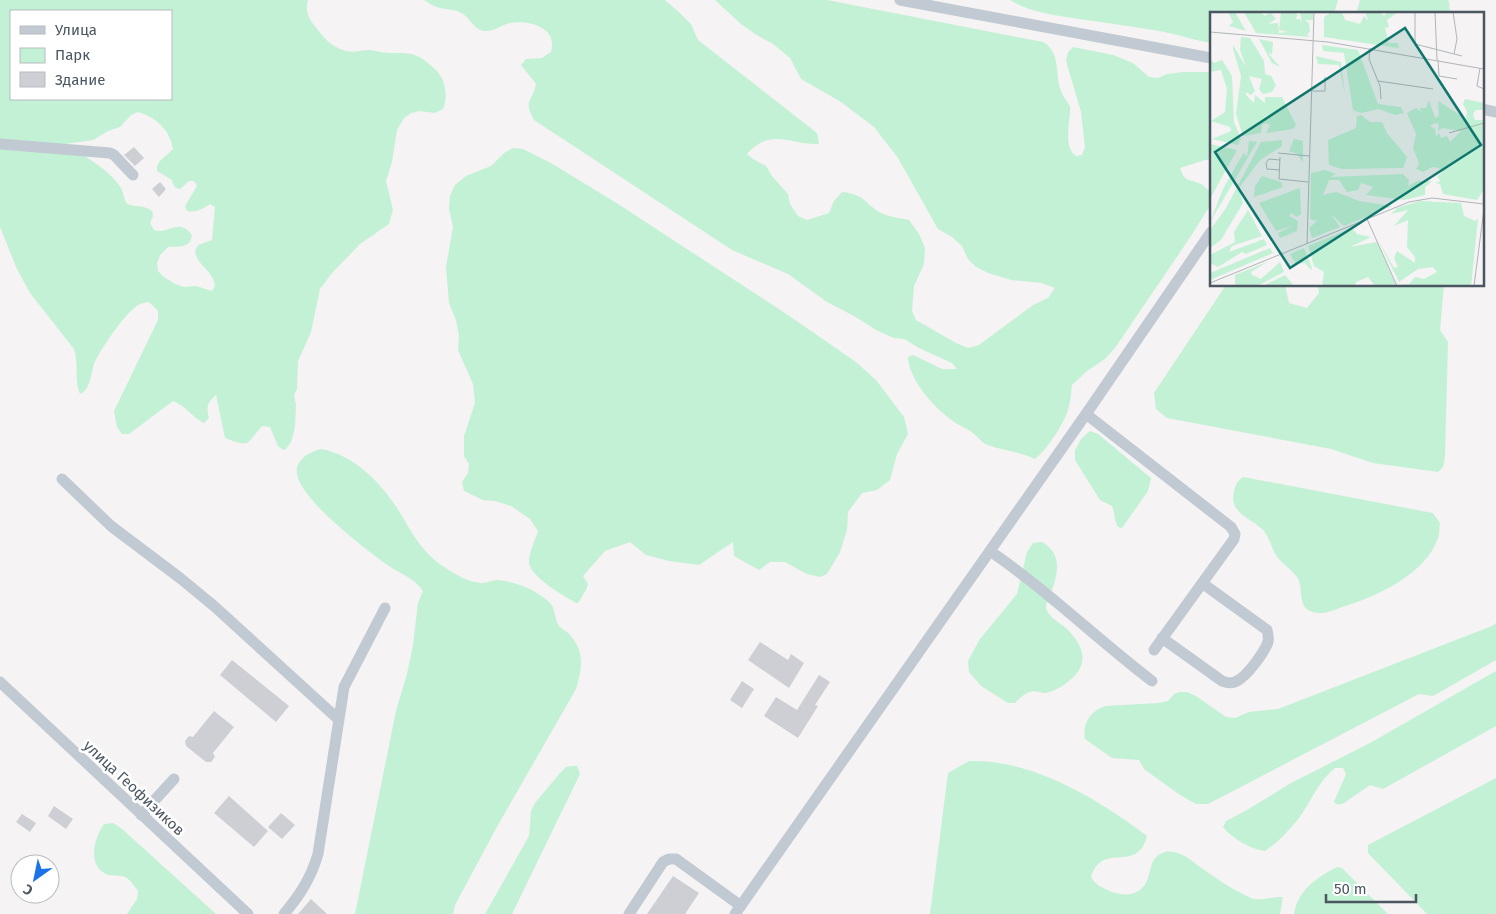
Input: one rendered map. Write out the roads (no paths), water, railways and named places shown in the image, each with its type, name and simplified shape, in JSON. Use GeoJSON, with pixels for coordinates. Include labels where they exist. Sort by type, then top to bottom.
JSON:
{"type":"FeatureCollection","features":[{"type":"Feature","properties":{"kind":"street"},"geometry":{"type":"LineString","coordinates":[[900,0],[1210,58]]}},
{"type":"Feature","properties":{"kind":"street"},"geometry":{"type":"LineString","coordinates":[[0,144],[110,153],[133,176]]}},
{"type":"Feature","properties":{"kind":"street"},"geometry":{"type":"LineString","coordinates":[[629,914],[664,862],[676,858],[738,910],[1086,414],[1210,233]]}},
{"type":"Feature","properties":{"kind":"street"},"geometry":{"type":"LineString","coordinates":[[1086,414],[1234,530],[1234,539],[1154,650]]}},
{"type":"Feature","properties":{"kind":"street"},"geometry":{"type":"LineString","coordinates":[[62,479],[111,526],[214,606],[338,719]]}},
{"type":"Feature","properties":{"kind":"street"},"geometry":{"type":"LineString","coordinates":[[990,551],[1022,574],[1152,681]]}},
{"type":"Feature","properties":{"kind":"street"},"geometry":{"type":"LineString","coordinates":[[1162,638],[1222,681],[1228,683],[1236,682],[1244,677],[1250,669],[1268,642],[1267,630],[1202,583]]}},
{"type":"Feature","properties":{"kind":"street"},"geometry":{"type":"LineString","coordinates":[[284,914],[305,887],[318,854],[344,687],[386,608]]}},
{"type":"Feature","properties":{"kind":"street","name":"улица Геофизиков"},"geometry":{"type":"LineString","coordinates":[[0,682],[248,914]]}},
{"type":"Feature","properties":{"kind":"street"},"geometry":{"type":"LineString","coordinates":[[141,815],[174,778]]}}]}
